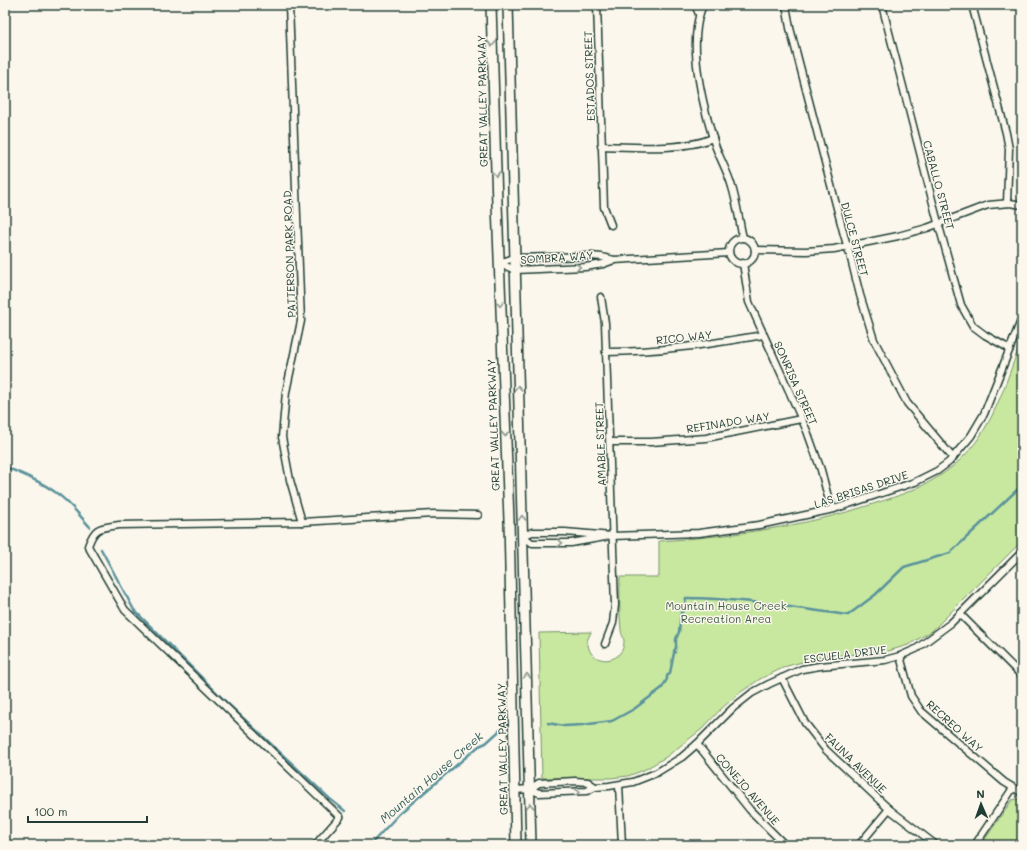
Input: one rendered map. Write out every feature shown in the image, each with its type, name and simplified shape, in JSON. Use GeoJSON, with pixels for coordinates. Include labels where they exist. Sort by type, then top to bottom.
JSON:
{"type":"FeatureCollection","features":[{"type":"Feature","properties":{"kind":"main road","name":"GREAT VALLEY PARKWAY"},"geometry":{"type":"LineString","coordinates":[[491,5],[509,520],[516,845]]}},
{"type":"Feature","properties":{"kind":"main road"},"geometry":{"type":"LineString","coordinates":[[508,5],[514,270],[531,845]]}},
{"type":"Feature","properties":{"kind":"main road"},"geometry":{"type":"LineString","coordinates":[[509,520],[518,533],[523,536]]}},
{"type":"Feature","properties":{"kind":"street","name":"PATTERSON PARK ROAD"},"geometry":{"type":"LineString","coordinates":[[289,5],[301,321],[286,392],[282,437],[290,480],[302,522]]}},
{"type":"Feature","properties":{"kind":"street","name":"ESTADOS STREET"},"geometry":{"type":"LineString","coordinates":[[596,5],[604,207],[611,225]]}},
{"type":"Feature","properties":{"kind":"street"},"geometry":{"type":"LineString","coordinates":[[695,5],[699,14]]}},
{"type":"Feature","properties":{"kind":"street"},"geometry":{"type":"LineString","coordinates":[[703,5],[699,14],[695,49],[701,94],[713,138],[732,186],[742,238]]}},
{"type":"Feature","properties":{"kind":"street","name":"DULCE STREET"},"geometry":{"type":"LineString","coordinates":[[786,5],[790,28],[847,246],[874,340],[907,403],[953,458]]}},
{"type":"Feature","properties":{"kind":"street","name":"CABALLO STREET"},"geometry":{"type":"LineString","coordinates":[[882,5],[938,224],[961,305],[973,326],[978,331],[1010,349]]}},
{"type":"Feature","properties":{"kind":"street"},"geometry":{"type":"LineString","coordinates":[[972,5],[1009,149],[1007,203]]}},
{"type":"Feature","properties":{"kind":"street"},"geometry":{"type":"LineString","coordinates":[[601,146],[657,147],[705,142],[713,138]]}},
{"type":"Feature","properties":{"kind":"street"},"geometry":{"type":"LineString","coordinates":[[755,250],[806,251],[834,249],[898,236],[938,224],[988,206],[1007,203],[1022,205]]}},
{"type":"Feature","properties":{"kind":"street"},"geometry":{"type":"LineString","coordinates":[[742,238],[752,242],[755,250],[755,254],[751,260],[743,263],[733,260],[729,253],[729,248],[732,242],[742,238]]}},
{"type":"Feature","properties":{"kind":"street","name":"SOMBRA WAY"},"geometry":{"type":"LineString","coordinates":[[499,263],[514,270],[590,266],[603,264],[614,260],[729,253]]}},
{"type":"Feature","properties":{"kind":"street","name":"SOMBRA WAY"},"geometry":{"type":"LineString","coordinates":[[499,263],[514,258],[591,256],[614,260]]}},
{"type":"Feature","properties":{"kind":"street","name":"SONRISA STREET"},"geometry":{"type":"LineString","coordinates":[[743,263],[749,302],[801,419],[821,470],[826,490],[834,509]]}},
{"type":"Feature","properties":{"kind":"street","name":"AMABLE STREET"},"geometry":{"type":"LineString","coordinates":[[601,296],[605,323],[615,605],[613,623],[606,644]]}},
{"type":"Feature","properties":{"kind":"street","name":"LAS BRISAS DRIVE"},"geometry":{"type":"LineString","coordinates":[[612,536],[571,543],[532,543],[523,536],[532,532],[559,532],[612,536],[699,533],[759,525],[834,509],[915,482],[937,471],[953,458],[971,436],[984,414],[1022,318]]}},
{"type":"Feature","properties":{"kind":"street","name":"RICO WAY"},"geometry":{"type":"LineString","coordinates":[[606,352],[673,349],[764,335]]}},
{"type":"Feature","properties":{"kind":"street","name":"REFINADO WAY"},"geometry":{"type":"LineString","coordinates":[[610,442],[650,442],[706,438],[801,419]]}},
{"type":"Feature","properties":{"kind":"street"},"geometry":{"type":"LineString","coordinates":[[315,845],[340,817],[126,610],[88,546],[92,536],[100,528],[119,525],[302,522],[433,514],[478,515]]}},
{"type":"Feature","properties":{"kind":"street","name":"ESCUELA DRIVE"},"geometry":{"type":"LineString","coordinates":[[515,790],[530,789],[539,793],[587,791],[595,787],[633,782],[656,773],[697,744],[733,708],[752,693],[782,678],[802,669],[885,660],[900,656],[916,649],[951,623],[1022,552]]}},
{"type":"Feature","properties":{"kind":"street"},"geometry":{"type":"LineString","coordinates":[[960,614],[1022,676]]}},
{"type":"Feature","properties":{"kind":"street","name":"RECREO WAY"},"geometry":{"type":"LineString","coordinates":[[900,656],[911,696],[921,711],[1004,782],[1022,793]]}},
{"type":"Feature","properties":{"kind":"street","name":"FAUNA AVENUE"},"geometry":{"type":"LineString","coordinates":[[782,678],[805,723],[826,750],[890,808],[936,845]]}},
{"type":"Feature","properties":{"kind":"street","name":"CONEJO AVENUE"},"geometry":{"type":"LineString","coordinates":[[697,744],[750,810],[785,845]]}},
{"type":"Feature","properties":{"kind":"street","name":"ESCUELA DRIVE"},"geometry":{"type":"LineString","coordinates":[[530,789],[539,783],[575,781],[588,782],[595,787]]}},
{"type":"Feature","properties":{"kind":"street"},"geometry":{"type":"LineString","coordinates":[[619,784],[622,845]]}},
{"type":"Feature","properties":{"kind":"street"},"geometry":{"type":"LineString","coordinates":[[976,845],[1013,788]]}},
{"type":"Feature","properties":{"kind":"street"},"geometry":{"type":"LineString","coordinates":[[859,845],[890,808]]}},
{"type":"Feature","properties":{"kind":"green space","name":"Mountain House Creek Recreation Area"},"geometry":{"type":"Polygon","coordinates":[[[1022,339],[1022,541],[932,631],[908,645],[882,653],[825,656],[787,666],[760,679],[738,694],[702,729],[666,757],[644,770],[628,776],[611,778],[542,778],[539,633],[591,632],[587,641],[591,653],[598,658],[606,660],[614,658],[621,652],[624,643],[620,623],[620,577],[659,577],[659,541],[740,533],[820,519],[898,496],[922,486],[934,479],[965,455],[984,429],[999,400],[1022,339]]]}},
{"type":"Feature","properties":{"kind":"green space"},"geometry":{"type":"Polygon","coordinates":[[[1017,799],[1022,802],[1022,845],[981,845],[1012,800],[1017,799]]]}},
{"type":"Feature","properties":{"kind":"waterway"},"geometry":{"type":"LineString","coordinates":[[5,467],[25,475],[55,492],[69,504],[90,527]]}},
{"type":"Feature","properties":{"kind":"waterway","name":"Mountain House Creek"},"geometry":{"type":"LineString","coordinates":[[548,723],[564,726],[612,721],[634,709],[662,688],[667,676],[670,673],[674,651],[676,648],[676,639],[679,632],[681,613],[684,610],[686,598],[706,598],[747,602],[848,615],[875,595],[904,567],[950,553],[1018,489],[1022,488]]}},
{"type":"Feature","properties":{"kind":"waterway"},"geometry":{"type":"LineString","coordinates":[[101,549],[134,610],[226,702],[330,799],[345,811]]}},
{"type":"Feature","properties":{"kind":"waterway","name":"Mountain House Creek"},"geometry":{"type":"LineString","coordinates":[[370,845],[400,813],[507,724]]}}]}
